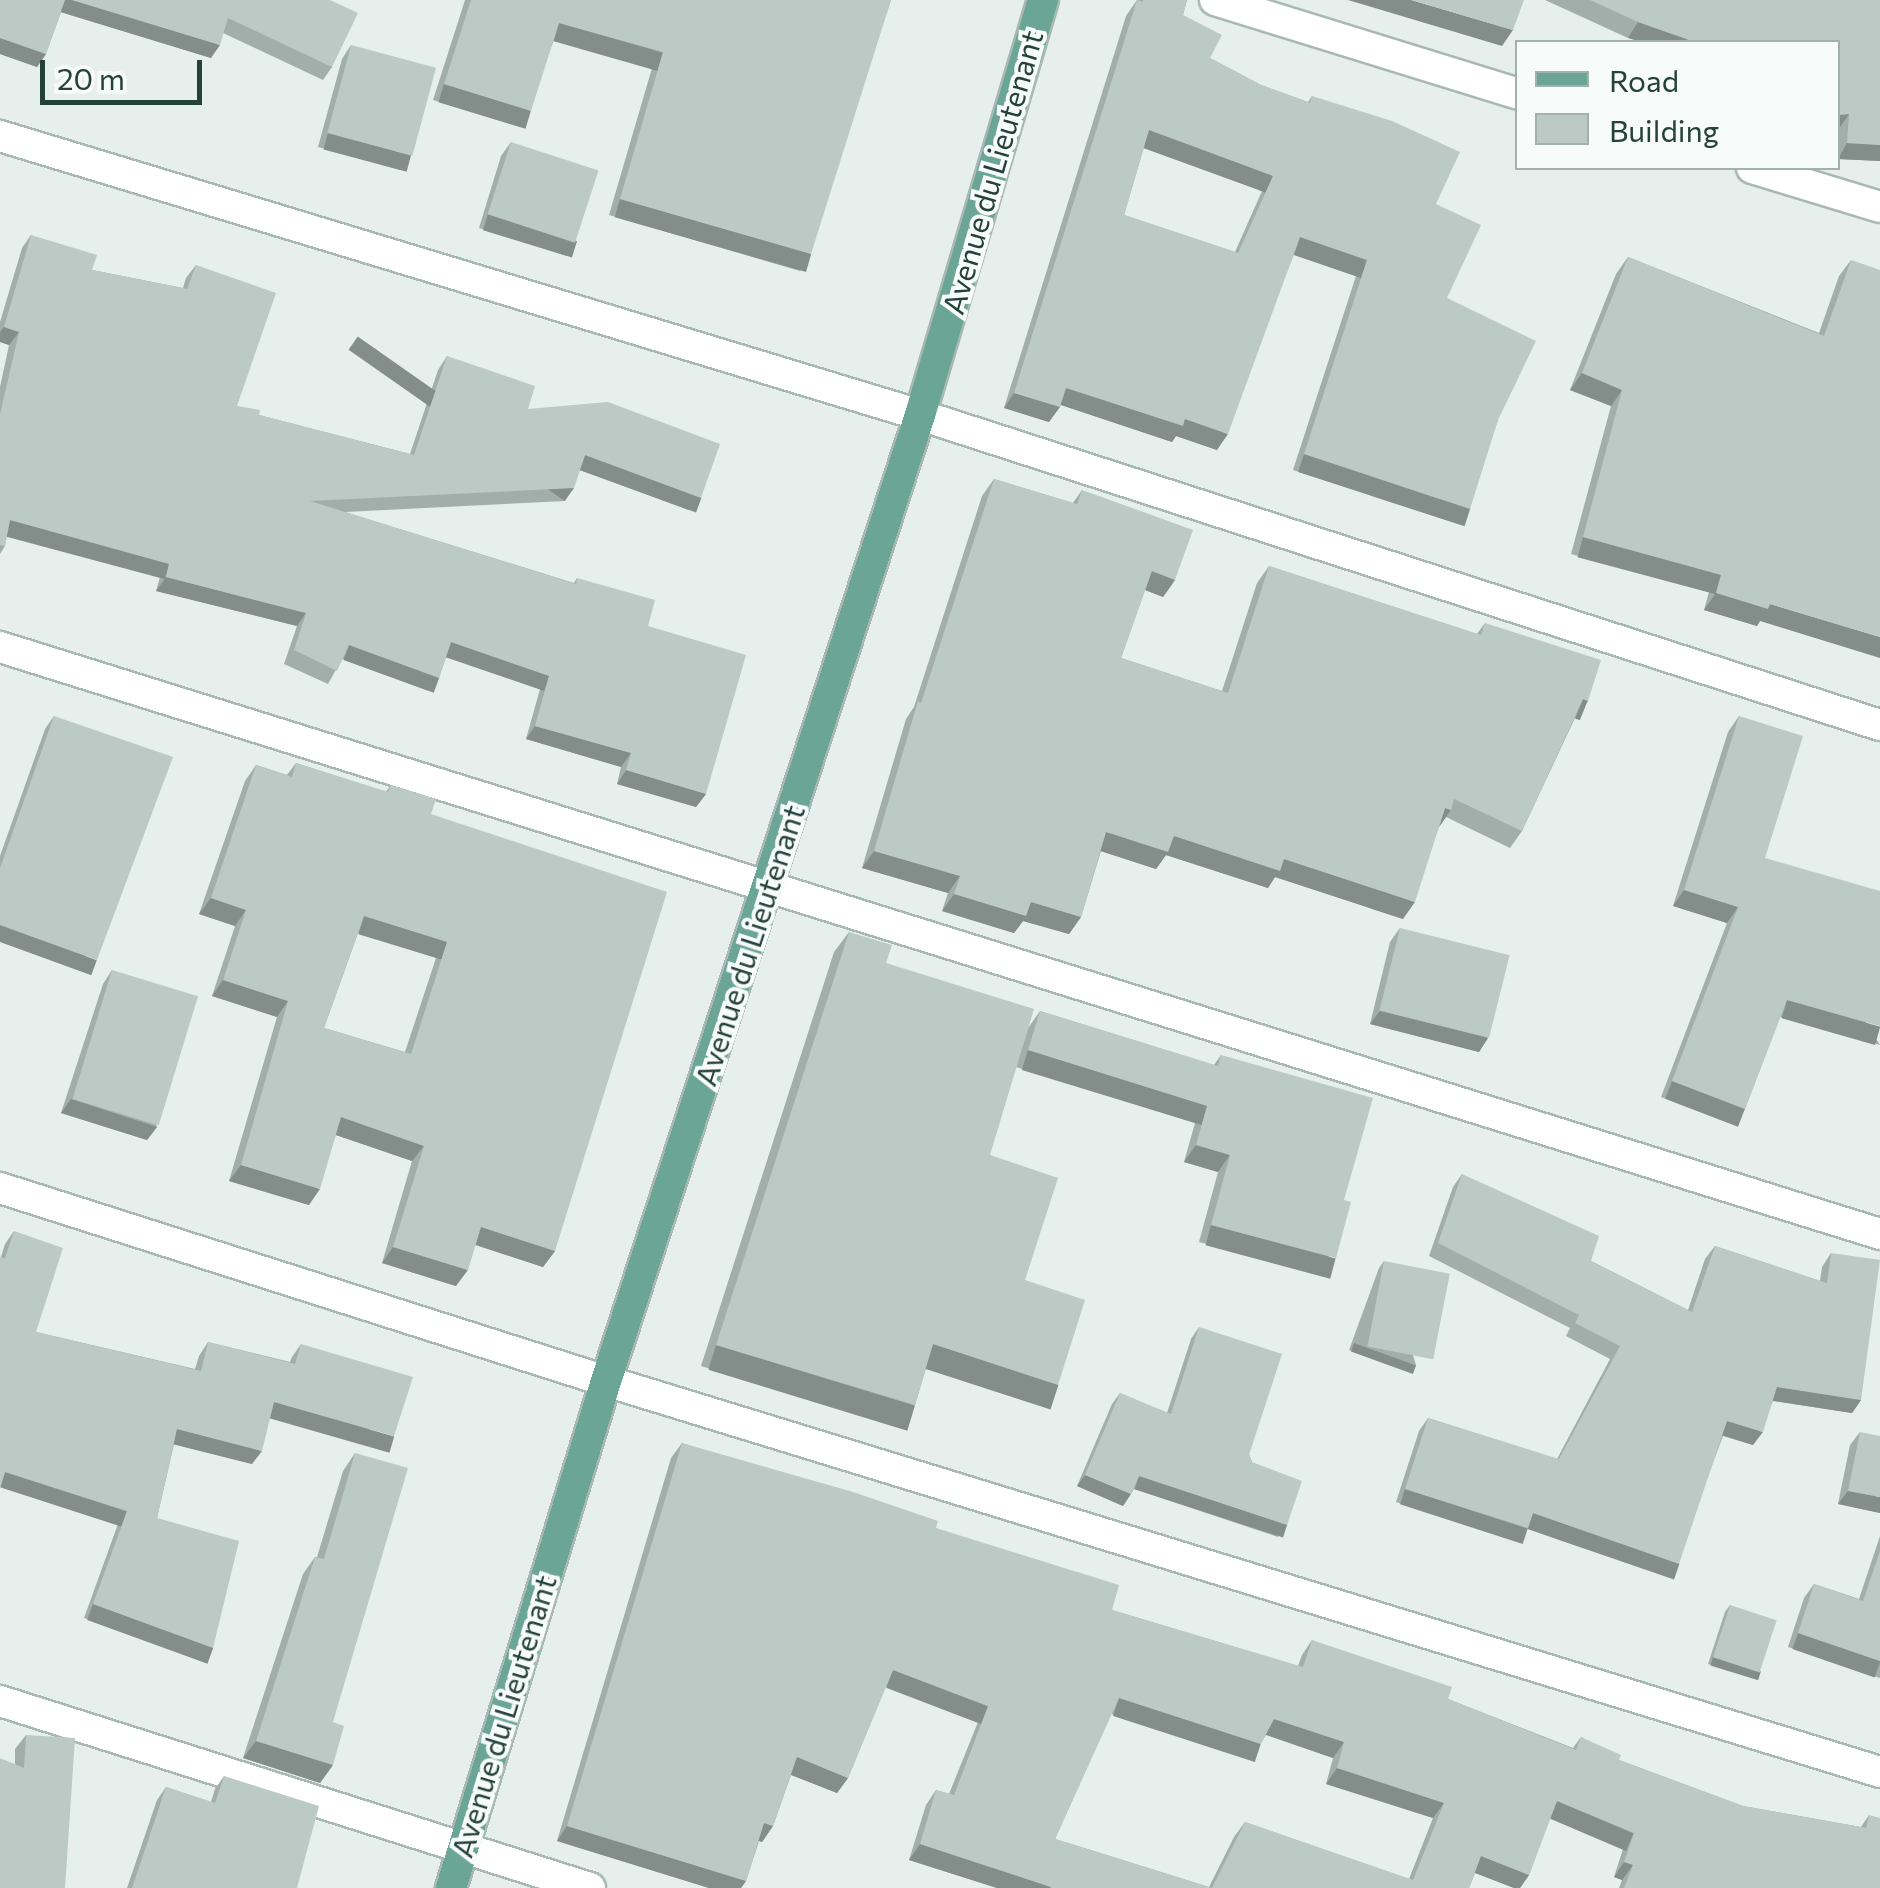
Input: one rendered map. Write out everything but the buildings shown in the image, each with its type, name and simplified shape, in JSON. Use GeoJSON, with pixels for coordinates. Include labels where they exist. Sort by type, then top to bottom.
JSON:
{"type":"FeatureCollection","features":[{"type":"Feature","properties":{"kind":"main road","name":"Avenue du Lieutenant"},"geometry":{"type":"LineString","coordinates":[[451,1888],[606,1381],[920,416],[1043,0]]}},
{"type":"Feature","properties":{"kind":"street"},"geometry":{"type":"LineString","coordinates":[[1214,0],[1515,93]]}},
{"type":"Feature","properties":{"kind":"street"},"geometry":{"type":"LineString","coordinates":[[0,136],[920,416],[1880,725]]}},
{"type":"Feature","properties":{"kind":"street"},"geometry":{"type":"LineString","coordinates":[[1759,170],[1880,207]]}},
{"type":"Feature","properties":{"kind":"street"},"geometry":{"type":"LineString","coordinates":[[0,648],[1880,1234]]}},
{"type":"Feature","properties":{"kind":"street"},"geometry":{"type":"LineString","coordinates":[[0,1188],[606,1381],[1880,1772]]}},
{"type":"Feature","properties":{"kind":"street"},"geometry":{"type":"LineString","coordinates":[[0,1701],[590,1888]]}}]}
